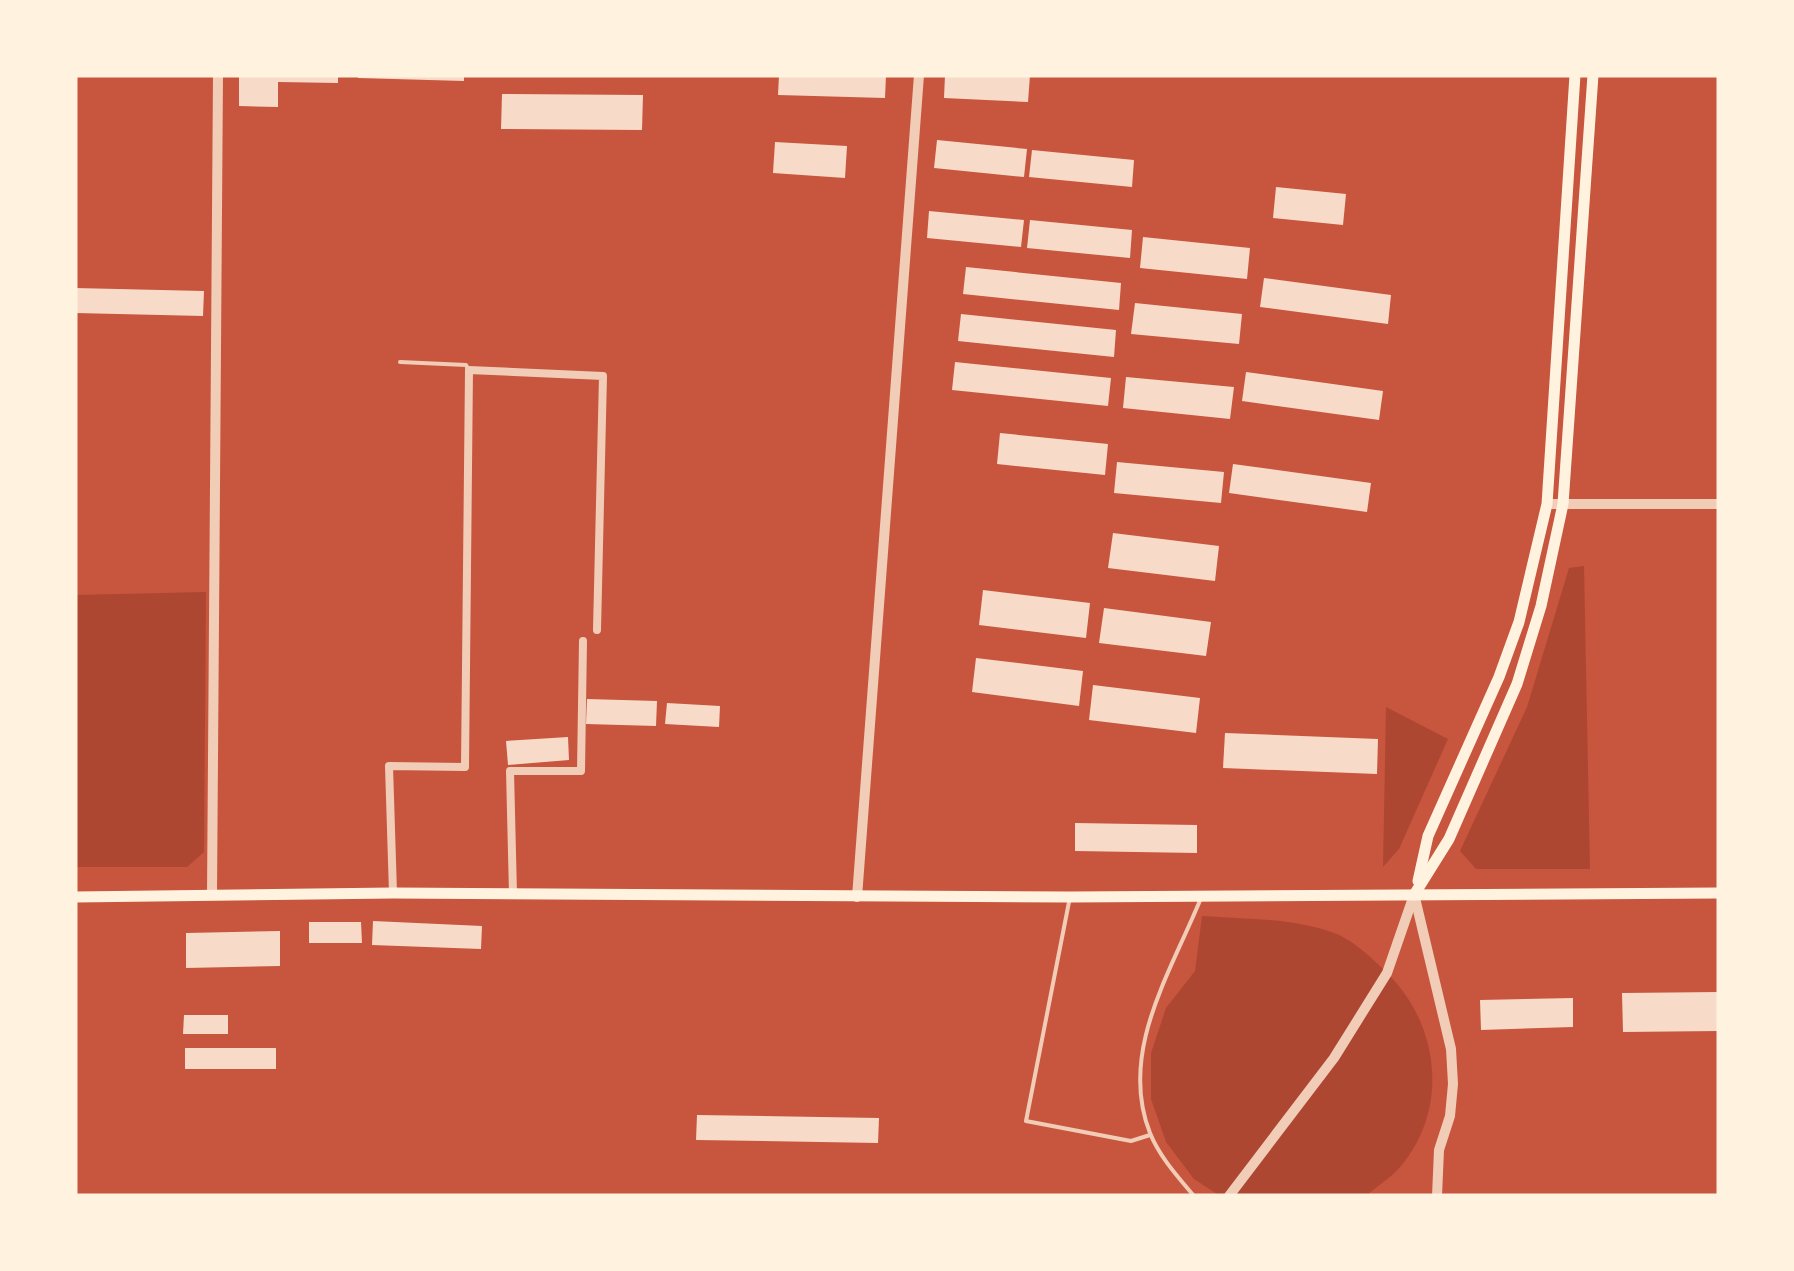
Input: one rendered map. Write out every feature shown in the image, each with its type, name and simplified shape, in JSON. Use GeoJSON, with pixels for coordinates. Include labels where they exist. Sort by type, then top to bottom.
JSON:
{"type":"FeatureCollection","features":[{"type":"Feature","properties":{"kind":"main road"},"geometry":{"type":"LineString","coordinates":[[1414,895],[1428,836],[1519,622],[1547,504],[1576,75]]}},
{"type":"Feature","properties":{"kind":"main road"},"geometry":{"type":"LineString","coordinates":[[1414,895],[1449,839],[1517,684],[1541,606],[1564,504],[1592,75]]}},
{"type":"Feature","properties":{"kind":"main road"},"geometry":{"type":"LineString","coordinates":[[75,897],[393,893],[856,897],[1719,893]]}},
{"type":"Feature","properties":{"kind":"street"},"geometry":{"type":"LineString","coordinates":[[212,894],[218,75]]}},
{"type":"Feature","properties":{"kind":"street"},"geometry":{"type":"LineString","coordinates":[[856,897],[919,75]]}},
{"type":"Feature","properties":{"kind":"street"},"geometry":{"type":"LineString","coordinates":[[393,893],[389,766],[465,767],[469,370],[603,376],[598,630]]}},
{"type":"Feature","properties":{"kind":"street"},"geometry":{"type":"LineString","coordinates":[[1547,504],[1719,504]]}},
{"type":"Feature","properties":{"kind":"street"},"geometry":{"type":"LineString","coordinates":[[513,894],[510,771],[581,770],[584,641]]}},
{"type":"Feature","properties":{"kind":"street"},"geometry":{"type":"LineString","coordinates":[[1228,1196],[1334,1058],[1387,973],[1414,895]]}},
{"type":"Feature","properties":{"kind":"street"},"geometry":{"type":"LineString","coordinates":[[1414,895],[1452,1049],[1450,1116],[1439,1150],[1437,1196]]}},
{"type":"Feature","properties":{"kind":"lane"},"geometry":{"type":"LineString","coordinates":[[400,362],[466,365],[469,370]]}},
{"type":"Feature","properties":{"kind":"lane"},"geometry":{"type":"LineString","coordinates":[[1070,897],[1026,1121],[1132,1141],[1150,1135]]}},
{"type":"Feature","properties":{"kind":"lane"},"geometry":{"type":"LineString","coordinates":[[1194,1196],[1150,1135],[1139,1092],[1144,1035],[1202,897]]}},
{"type":"Feature","properties":{"kind":"shaded area"},"geometry":{"type":"Polygon","coordinates":[[[1584,566],[1590,869],[1476,869],[1460,851],[1527,707],[1569,568],[1584,566]]]}},
{"type":"Feature","properties":{"kind":"shaded area"},"geometry":{"type":"Polygon","coordinates":[[[206,592],[204,852],[187,867],[75,867],[75,595],[206,592]]]}},
{"type":"Feature","properties":{"kind":"shaded area"},"geometry":{"type":"Polygon","coordinates":[[[1386,707],[1448,739],[1399,849],[1383,867],[1386,707]]]}},
{"type":"Feature","properties":{"kind":"shaded area"},"geometry":{"type":"Polygon","coordinates":[[[1202,916],[1284,922],[1339,935],[1386,972],[1418,1016],[1432,1066],[1427,1118],[1417,1143],[1401,1166],[1366,1196],[1220,1196],[1194,1179],[1166,1142],[1151,1099],[1151,1053],[1166,1008],[1195,971],[1202,916]]]}},
{"type":"Feature","properties":{"kind":"building"},"geometry":{"type":"Polygon","coordinates":[[[239,75],[338,75],[338,83],[278,82],[278,107],[239,106],[239,75]]]}},
{"type":"Feature","properties":{"kind":"building"},"geometry":{"type":"Polygon","coordinates":[[[464,75],[464,81],[358,78],[464,75]]]}},
{"type":"Feature","properties":{"kind":"building"},"geometry":{"type":"Polygon","coordinates":[[[779,75],[886,75],[885,98],[778,95],[779,75]]]}},
{"type":"Feature","properties":{"kind":"building"},"geometry":{"type":"Polygon","coordinates":[[[945,75],[1030,75],[1028,102],[944,98],[945,75]]]}},
{"type":"Feature","properties":{"kind":"building"},"geometry":{"type":"Polygon","coordinates":[[[502,94],[643,95],[642,130],[501,129],[502,94]]]}},
{"type":"Feature","properties":{"kind":"building"},"geometry":{"type":"Polygon","coordinates":[[[937,140],[1027,149],[1024,177],[934,168],[937,140]]]}},
{"type":"Feature","properties":{"kind":"building"},"geometry":{"type":"Polygon","coordinates":[[[775,142],[847,146],[845,178],[773,173],[775,142]]]}},
{"type":"Feature","properties":{"kind":"building"},"geometry":{"type":"Polygon","coordinates":[[[1032,150],[1134,160],[1132,187],[1029,177],[1032,150]]]}},
{"type":"Feature","properties":{"kind":"building"},"geometry":{"type":"Polygon","coordinates":[[[1276,187],[1346,194],[1343,225],[1273,218],[1276,187]]]}},
{"type":"Feature","properties":{"kind":"building"},"geometry":{"type":"Polygon","coordinates":[[[929,211],[1024,220],[1021,247],[927,238],[929,211]]]}},
{"type":"Feature","properties":{"kind":"building"},"geometry":{"type":"Polygon","coordinates":[[[1030,220],[1132,230],[1130,258],[1027,248],[1030,220]]]}},
{"type":"Feature","properties":{"kind":"building"},"geometry":{"type":"Polygon","coordinates":[[[1143,237],[1250,248],[1247,279],[1140,268],[1143,237]]]}},
{"type":"Feature","properties":{"kind":"building"},"geometry":{"type":"Polygon","coordinates":[[[966,267],[1121,283],[1119,310],[963,294],[966,267]]]}},
{"type":"Feature","properties":{"kind":"building"},"geometry":{"type":"Polygon","coordinates":[[[1264,278],[1391,295],[1388,324],[1260,307],[1264,278]]]}},
{"type":"Feature","properties":{"kind":"building"},"geometry":{"type":"Polygon","coordinates":[[[75,288],[204,291],[203,316],[75,313],[75,288]]]}},
{"type":"Feature","properties":{"kind":"building"},"geometry":{"type":"Polygon","coordinates":[[[1135,303],[1242,314],[1239,344],[1131,334],[1135,303]]]}},
{"type":"Feature","properties":{"kind":"building"},"geometry":{"type":"Polygon","coordinates":[[[961,314],[1116,330],[1114,357],[958,341],[961,314]]]}},
{"type":"Feature","properties":{"kind":"building"},"geometry":{"type":"Polygon","coordinates":[[[955,362],[1111,378],[1108,406],[952,390],[955,362]]]}},
{"type":"Feature","properties":{"kind":"building"},"geometry":{"type":"Polygon","coordinates":[[[1246,372],[1383,391],[1379,420],[1242,401],[1246,372]]]}},
{"type":"Feature","properties":{"kind":"building"},"geometry":{"type":"Polygon","coordinates":[[[1126,377],[1234,387],[1230,419],[1123,408],[1126,377]]]}},
{"type":"Feature","properties":{"kind":"building"},"geometry":{"type":"Polygon","coordinates":[[[1000,433],[1108,444],[1105,475],[997,464],[1000,433]]]}},
{"type":"Feature","properties":{"kind":"building"},"geometry":{"type":"Polygon","coordinates":[[[1117,462],[1224,472],[1221,503],[1114,493],[1117,462]]]}},
{"type":"Feature","properties":{"kind":"building"},"geometry":{"type":"Polygon","coordinates":[[[1233,464],[1371,483],[1367,512],[1229,493],[1233,464]]]}},
{"type":"Feature","properties":{"kind":"building"},"geometry":{"type":"Polygon","coordinates":[[[1113,533],[1219,546],[1215,581],[1108,568],[1113,533]]]}},
{"type":"Feature","properties":{"kind":"building"},"geometry":{"type":"Polygon","coordinates":[[[983,590],[1090,603],[1086,638],[979,625],[983,590]]]}},
{"type":"Feature","properties":{"kind":"building"},"geometry":{"type":"Polygon","coordinates":[[[1104,608],[1211,622],[1206,656],[1099,643],[1104,608]]]}},
{"type":"Feature","properties":{"kind":"building"},"geometry":{"type":"Polygon","coordinates":[[[976,658],[1083,671],[1079,706],[972,692],[976,658]]]}},
{"type":"Feature","properties":{"kind":"building"},"geometry":{"type":"Polygon","coordinates":[[[1093,685],[1200,698],[1196,733],[1089,720],[1093,685]]]}},
{"type":"Feature","properties":{"kind":"building"},"geometry":{"type":"Polygon","coordinates":[[[587,699],[657,701],[656,726],[586,724],[587,699]]]}},
{"type":"Feature","properties":{"kind":"building"},"geometry":{"type":"Polygon","coordinates":[[[667,703],[720,706],[719,727],[665,724],[667,703]]]}},
{"type":"Feature","properties":{"kind":"building"},"geometry":{"type":"Polygon","coordinates":[[[1225,733],[1378,739],[1377,774],[1223,768],[1225,733]]]}},
{"type":"Feature","properties":{"kind":"building"},"geometry":{"type":"Polygon","coordinates":[[[568,737],[569,760],[508,765],[506,741],[568,737]]]}},
{"type":"Feature","properties":{"kind":"building"},"geometry":{"type":"Polygon","coordinates":[[[1075,823],[1197,825],[1197,853],[1075,851],[1075,823]]]}},
{"type":"Feature","properties":{"kind":"building"},"geometry":{"type":"Polygon","coordinates":[[[373,921],[482,926],[481,949],[372,945],[373,921]]]}},
{"type":"Feature","properties":{"kind":"building"},"geometry":{"type":"Polygon","coordinates":[[[309,922],[361,922],[362,943],[309,943],[309,922]]]}},
{"type":"Feature","properties":{"kind":"building"},"geometry":{"type":"Polygon","coordinates":[[[280,931],[280,966],[186,968],[186,933],[280,931]]]}},
{"type":"Feature","properties":{"kind":"building"},"geometry":{"type":"Polygon","coordinates":[[[1719,992],[1719,1031],[1623,1032],[1622,993],[1719,992]]]}},
{"type":"Feature","properties":{"kind":"building"},"geometry":{"type":"Polygon","coordinates":[[[1573,998],[1573,1027],[1481,1030],[1480,1000],[1573,998]]]}},
{"type":"Feature","properties":{"kind":"building"},"geometry":{"type":"Polygon","coordinates":[[[184,1015],[228,1015],[228,1034],[183,1034],[184,1015]]]}},
{"type":"Feature","properties":{"kind":"building"},"geometry":{"type":"Polygon","coordinates":[[[185,1048],[276,1048],[276,1069],[185,1069],[185,1048]]]}},
{"type":"Feature","properties":{"kind":"building"},"geometry":{"type":"Polygon","coordinates":[[[697,1115],[879,1118],[878,1143],[696,1140],[697,1115]]]}}]}
